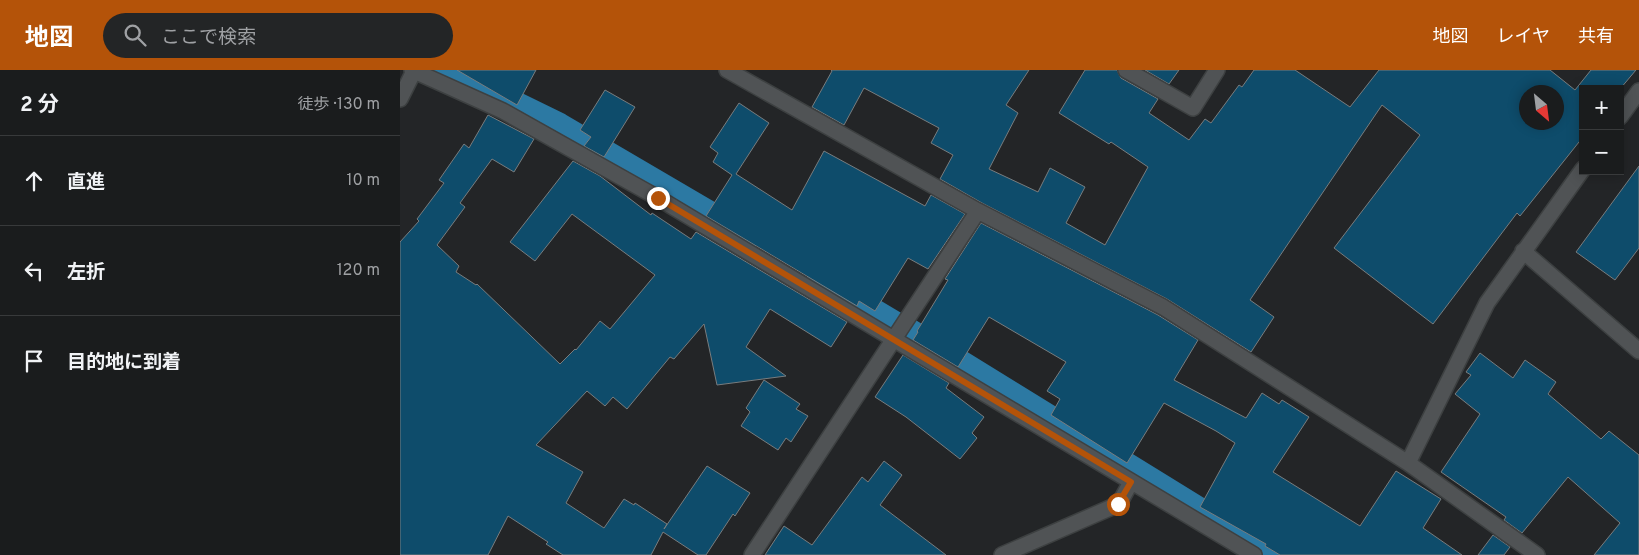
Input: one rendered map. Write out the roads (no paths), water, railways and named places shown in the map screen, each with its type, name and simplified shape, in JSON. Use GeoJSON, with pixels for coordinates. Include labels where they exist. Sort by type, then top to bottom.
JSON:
{"type":"FeatureCollection","features":[{"type":"Feature","properties":{"kind":"street"},"geometry":{"type":"LineString","coordinates":[[400,99],[413,70],[503,110],[658,198],[1254,555]]}},
{"type":"Feature","properties":{"kind":"street"},"geometry":{"type":"LineString","coordinates":[[727,70],[978,211],[1162,307],[1408,463],[1537,555]]}},
{"type":"Feature","properties":{"kind":"street"},"geometry":{"type":"LineString","coordinates":[[1126,70],[1193,108],[1217,70]]}},
{"type":"Feature","properties":{"kind":"street"},"geometry":{"type":"LineString","coordinates":[[1624,112],[1639,91]]}},
{"type":"Feature","properties":{"kind":"street"},"geometry":{"type":"LineString","coordinates":[[1408,463],[1487,303],[1579,175]]}},
{"type":"Feature","properties":{"kind":"street"},"geometry":{"type":"LineString","coordinates":[[752,555],[978,211]]}},
{"type":"Feature","properties":{"kind":"street"},"geometry":{"type":"LineString","coordinates":[[1523,252],[1639,351]]}},
{"type":"Feature","properties":{"kind":"street"},"geometry":{"type":"LineString","coordinates":[[1002,555],[1118,504],[1131,482]]}},
{"type":"Feature","properties":{"kind":"waterway"},"geometry":{"type":"LineString","coordinates":[[440,70],[558,128],[744,237]]}},
{"type":"Feature","properties":{"kind":"waterway"},"geometry":{"type":"LineString","coordinates":[[821,283],[893,326]]}},
{"type":"Feature","properties":{"kind":"waterway"},"geometry":{"type":"LineString","coordinates":[[907,333],[1267,555]]}}]}
